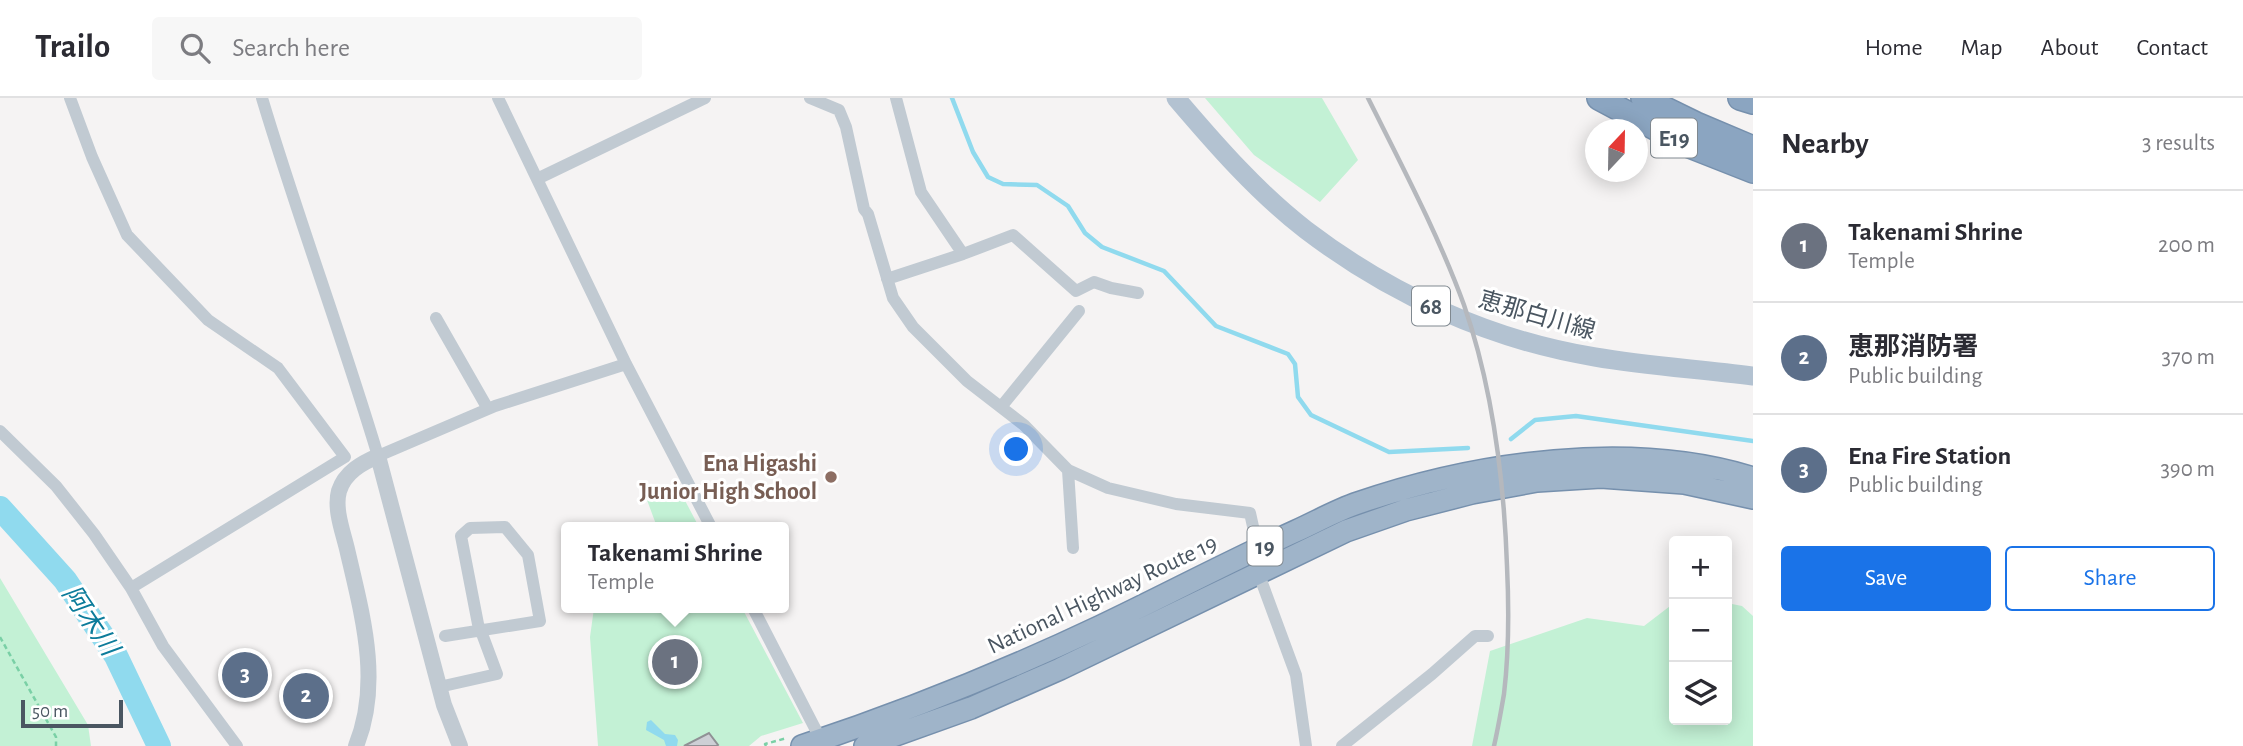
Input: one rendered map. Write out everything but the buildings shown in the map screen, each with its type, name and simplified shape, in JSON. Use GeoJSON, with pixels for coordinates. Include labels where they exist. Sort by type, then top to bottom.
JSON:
{"type":"FeatureCollection","features":[{"type":"Feature","properties":{"kind":"highway","name":"E19"},"geometry":{"type":"LineString","coordinates":[[1599,98],[1687,145],[1753,171]]}},
{"type":"Feature","properties":{"kind":"highway","name":"E19"},"geometry":{"type":"LineString","coordinates":[[1643,98],[1753,148]]}},
{"type":"Feature","properties":{"kind":"highway"},"geometry":{"type":"LineString","coordinates":[[1740,98],[1753,102]]}},
{"type":"Feature","properties":{"kind":"highway","name":"National Highway Route 19"},"geometry":{"type":"LineString","coordinates":[[804,741],[931,699],[1009,668],[1357,503],[1443,478],[1510,465],[1598,459],[1671,461],[1753,478]]}},
{"type":"Feature","properties":{"kind":"highway","name":"National Highway Route 19"},"geometry":{"type":"LineString","coordinates":[[865,746],[971,708],[1060,669],[1346,531],[1406,510],[1472,493],[1537,481],[1601,477],[1684,483],[1753,498]]}},
{"type":"Feature","properties":{"kind":"main road","name":"恵那白川線"},"geometry":{"type":"LineString","coordinates":[[1176,98],[1230,160],[1305,229],[1394,288],[1473,324],[1555,349],[1595,357],[1753,376]]}},
{"type":"Feature","properties":{"kind":"street"},"geometry":{"type":"LineString","coordinates":[[70,98],[92,157],[127,235],[208,320],[278,368],[345,457],[131,588]]}},
{"type":"Feature","properties":{"kind":"street"},"geometry":{"type":"LineString","coordinates":[[262,98],[297,213],[355,379],[439,687],[460,746]]}},
{"type":"Feature","properties":{"kind":"street"},"geometry":{"type":"LineString","coordinates":[[498,98],[626,364],[708,522]]}},
{"type":"Feature","properties":{"kind":"street"},"geometry":{"type":"LineString","coordinates":[[537,179],[705,98]]}},
{"type":"Feature","properties":{"kind":"street"},"geometry":{"type":"LineString","coordinates":[[810,98],[839,110],[846,127],[864,209],[868,214],[893,298],[913,327],[967,382],[1024,425],[1068,470],[1108,488],[1176,503],[1250,513],[1258,549]]}},
{"type":"Feature","properties":{"kind":"street"},"geometry":{"type":"LineString","coordinates":[[896,98],[922,192],[963,254]]}},
{"type":"Feature","properties":{"kind":"street"},"geometry":{"type":"LineString","coordinates":[[887,279],[1013,235],[1076,291],[1094,282],[1138,293]]}},
{"type":"Feature","properties":{"kind":"street"},"geometry":{"type":"LineString","coordinates":[[1001,407],[1079,311]]}},
{"type":"Feature","properties":{"kind":"street"},"geometry":{"type":"LineString","coordinates":[[436,318],[488,409]]}},
{"type":"Feature","properties":{"kind":"street"},"geometry":{"type":"LineString","coordinates":[[356,746],[365,721],[369,660],[363,619],[340,521],[338,497],[344,482],[355,469],[378,456],[488,409],[626,364]]}},
{"type":"Feature","properties":{"kind":"street"},"geometry":{"type":"LineString","coordinates":[[0,431],[56,486],[94,534],[131,588],[163,646],[237,746]]}},
{"type":"Feature","properties":{"kind":"street"},"geometry":{"type":"LineString","coordinates":[[1068,470],[1073,548]]}},
{"type":"Feature","properties":{"kind":"street"},"geometry":{"type":"LineString","coordinates":[[439,687],[497,674],[481,631],[461,536],[470,528],[505,527],[528,555],[540,621],[481,631],[445,636]]}},
{"type":"Feature","properties":{"kind":"street"},"geometry":{"type":"LineString","coordinates":[[1258,572],[1296,675],[1306,746]]}},
{"type":"Feature","properties":{"kind":"street"},"geometry":{"type":"LineString","coordinates":[[755,613],[804,741]]}},
{"type":"Feature","properties":{"kind":"street"},"geometry":{"type":"LineString","coordinates":[[1342,746],[1433,674],[1475,636],[1488,636]]}},
{"type":"Feature","properties":{"kind":"path"},"geometry":{"type":"LineString","coordinates":[[0,637],[56,737],[56,746]]}},
{"type":"Feature","properties":{"kind":"path"},"geometry":{"type":"LineString","coordinates":[[766,745],[804,741]]}},
{"type":"Feature","properties":{"kind":"green space"},"geometry":{"type":"Polygon","coordinates":[[[1205,98],[1322,98],[1358,160],[1320,202],[1254,155],[1205,98]]]}},
{"type":"Feature","properties":{"kind":"green space"},"geometry":{"type":"Polygon","coordinates":[[[681,493],[696,522],[655,522],[647,500],[681,493]]]}},
{"type":"Feature","properties":{"kind":"green space"},"geometry":{"type":"Polygon","coordinates":[[[0,578],[88,725],[91,746],[0,746],[0,578]]]}},
{"type":"Feature","properties":{"kind":"green space"},"geometry":{"type":"Polygon","coordinates":[[[1732,604],[1742,606],[1753,616],[1753,746],[1472,746],[1490,651],[1587,618],[1644,626],[1669,607],[1669,725],[1732,725],[1732,604]]]}},
{"type":"Feature","properties":{"kind":"green space"},"geometry":{"type":"Polygon","coordinates":[[[593,613],[745,613],[803,723],[761,736],[749,746],[598,746],[590,637],[593,613]]]}},
{"type":"Feature","properties":{"kind":"water"},"geometry":{"type":"Polygon","coordinates":[[[651,720],[665,734],[675,735],[677,746],[666,746],[664,740],[646,730],[647,722],[651,720]]]}},
{"type":"Feature","properties":{"kind":"waterway"},"geometry":{"type":"LineString","coordinates":[[952,98],[973,152],[988,177],[1003,184],[1037,185],[1068,206],[1085,233],[1102,247],[1164,271],[1216,326],[1288,354],[1295,364],[1298,397],[1311,415],[1389,452],[1468,448]]}},
{"type":"Feature","properties":{"kind":"waterway"},"geometry":{"type":"LineString","coordinates":[[1511,439],[1535,420],[1576,416],[1753,441]]}},
{"type":"Feature","properties":{"kind":"waterway","name":"阿木川"},"geometry":{"type":"LineString","coordinates":[[0,508],[65,580],[116,656],[159,746]]}},
{"type":"Feature","properties":{"kind":"railway"},"geometry":{"type":"LineString","coordinates":[[1368,98],[1419,200],[1454,279],[1474,337],[1490,402],[1500,467],[1508,598],[1506,678],[1494,746]]}},
{"type":"Feature","properties":{"kind":"place","name":"Ena Higashi Junior High School"},"geometry":{"type":"Point","coordinates":[831,477]}},
{"type":"Feature","properties":{"kind":"place","name":"Takenami Shrine"},"geometry":{"type":"Point","coordinates":[675,662]}},
{"type":"Feature","properties":{"kind":"place","name":"Ena Fire Station"},"geometry":{"type":"Point","coordinates":[245,675]}},
{"type":"Feature","properties":{"kind":"place","name":"恵那消防署"},"geometry":{"type":"Point","coordinates":[306,696]}}]}
